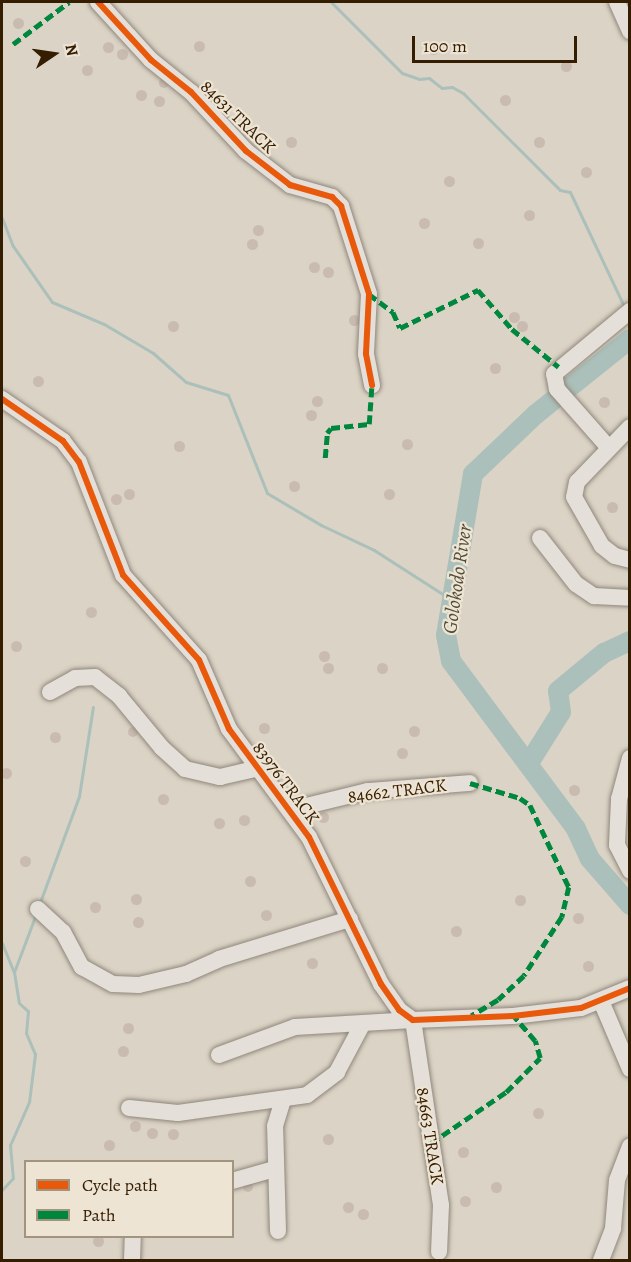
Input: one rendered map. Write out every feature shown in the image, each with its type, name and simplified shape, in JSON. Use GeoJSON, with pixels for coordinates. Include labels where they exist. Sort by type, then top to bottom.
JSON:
{"type":"FeatureCollection","features":[{"type":"Feature","properties":{"kind":"street","name":"84631 TRACK"},"geometry":{"type":"LineString","coordinates":[[98,2],[151,60],[191,92],[246,151],[290,185],[332,197],[341,206],[369,294],[366,354],[372,385]]}},
{"type":"Feature","properties":{"kind":"street"},"geometry":{"type":"LineString","coordinates":[[617,2],[630,31]]}},
{"type":"Feature","properties":{"kind":"street"},"geometry":{"type":"LineString","coordinates":[[609,448],[557,389],[554,374],[559,367],[630,311]]}},
{"type":"Feature","properties":{"kind":"street","name":"83976 TRACK"},"geometry":{"type":"LineString","coordinates":[[2,399],[56,435],[79,462],[123,574],[199,660],[221,714],[255,769],[290,810],[309,837],[381,984],[399,1010],[413,1020]]}},
{"type":"Feature","properties":{"kind":"street"},"geometry":{"type":"LineString","coordinates":[[630,427],[577,482],[575,504],[602,546],[615,556],[630,560]]}},
{"type":"Feature","properties":{"kind":"street"},"geometry":{"type":"LineString","coordinates":[[540,538],[576,584],[594,596],[630,598]]}},
{"type":"Feature","properties":{"kind":"street"},"geometry":{"type":"LineString","coordinates":[[50,692],[75,678],[95,677],[119,696],[162,748],[185,769],[220,777],[255,769]]}},
{"type":"Feature","properties":{"kind":"street"},"geometry":{"type":"LineString","coordinates":[[630,758],[619,799],[617,845],[630,871]]}},
{"type":"Feature","properties":{"kind":"street","name":"84662 TRACK"},"geometry":{"type":"LineString","coordinates":[[290,810],[368,791],[470,783]]}},
{"type":"Feature","properties":{"kind":"street"},"geometry":{"type":"LineString","coordinates":[[38,909],[63,932],[82,967],[113,984],[139,985],[177,977],[219,960],[350,919]]}},
{"type":"Feature","properties":{"kind":"street"},"geometry":{"type":"LineString","coordinates":[[219,1055],[295,1027],[513,1016],[601,1001],[630,988]]}},
{"type":"Feature","properties":{"kind":"street"},"geometry":{"type":"LineString","coordinates":[[601,1001],[630,1069]]}},
{"type":"Feature","properties":{"kind":"street","name":"84663 TRACK"},"geometry":{"type":"LineString","coordinates":[[413,1020],[441,1204],[439,1251]]}},
{"type":"Feature","properties":{"kind":"street"},"geometry":{"type":"LineString","coordinates":[[129,1108],[178,1113],[283,1100],[322,1087],[351,1052],[362,1025]]}},
{"type":"Feature","properties":{"kind":"street"},"geometry":{"type":"LineString","coordinates":[[278,1231],[274,1169],[275,1126],[283,1100]]}},
{"type":"Feature","properties":{"kind":"street"},"geometry":{"type":"LineString","coordinates":[[601,1260],[613,1228],[617,1180],[630,1146]]}},
{"type":"Feature","properties":{"kind":"street"},"geometry":{"type":"LineString","coordinates":[[234,1180],[274,1169]]}},
{"type":"Feature","properties":{"kind":"street"},"geometry":{"type":"LineString","coordinates":[[132,1260],[133,1238]]}},
{"type":"Feature","properties":{"kind":"building"},"geometry":{"type":"Polygon","coordinates":[[[18,18],[22,19],[22,27],[18,28],[14,27],[13,23],[14,19],[18,18]]]}},
{"type":"Feature","properties":{"kind":"building"},"geometry":{"type":"Polygon","coordinates":[[[199,41],[203,42],[203,50],[199,51],[195,50],[194,46],[195,42],[199,41]]]}},
{"type":"Feature","properties":{"kind":"building"},"geometry":{"type":"Polygon","coordinates":[[[108,42],[112,43],[112,51],[108,52],[104,51],[103,47],[104,43],[108,42]]]}},
{"type":"Feature","properties":{"kind":"building"},"geometry":{"type":"Polygon","coordinates":[[[433,44],[437,45],[437,53],[433,54],[429,53],[428,49],[429,45],[433,44]]]}},
{"type":"Feature","properties":{"kind":"building"},"geometry":{"type":"Polygon","coordinates":[[[122,49],[126,50],[126,58],[122,59],[118,58],[117,54],[118,50],[122,49]]]}},
{"type":"Feature","properties":{"kind":"building"},"geometry":{"type":"Polygon","coordinates":[[[566,61],[570,62],[570,70],[566,71],[562,70],[561,66],[562,62],[566,61]]]}},
{"type":"Feature","properties":{"kind":"building"},"geometry":{"type":"Polygon","coordinates":[[[87,65],[91,66],[91,74],[87,75],[83,74],[82,70],[83,66],[87,65]]]}},
{"type":"Feature","properties":{"kind":"building"},"geometry":{"type":"Polygon","coordinates":[[[164,78],[168,79],[168,87],[164,88],[160,87],[159,83],[160,79],[164,78]]]}},
{"type":"Feature","properties":{"kind":"building"},"geometry":{"type":"Polygon","coordinates":[[[141,90],[145,91],[145,99],[141,100],[137,99],[136,95],[137,91],[141,90]]]}},
{"type":"Feature","properties":{"kind":"building"},"geometry":{"type":"Polygon","coordinates":[[[505,95],[509,96],[509,104],[505,105],[501,104],[500,100],[501,96],[505,95]]]}},
{"type":"Feature","properties":{"kind":"building"},"geometry":{"type":"Polygon","coordinates":[[[159,96],[163,97],[163,105],[159,106],[155,105],[154,101],[155,97],[159,96]]]}},
{"type":"Feature","properties":{"kind":"building"},"geometry":{"type":"Polygon","coordinates":[[[291,137],[295,138],[295,146],[291,147],[287,146],[286,142],[287,138],[291,137]]]}},
{"type":"Feature","properties":{"kind":"building"},"geometry":{"type":"Polygon","coordinates":[[[539,137],[543,138],[543,146],[539,147],[535,146],[534,142],[535,138],[539,137]]]}},
{"type":"Feature","properties":{"kind":"building"},"geometry":{"type":"Polygon","coordinates":[[[586,167],[590,168],[590,176],[586,177],[582,176],[581,172],[582,168],[586,167]]]}},
{"type":"Feature","properties":{"kind":"building"},"geometry":{"type":"Polygon","coordinates":[[[449,176],[453,177],[453,185],[449,186],[445,185],[444,181],[445,177],[449,176]]]}},
{"type":"Feature","properties":{"kind":"building"},"geometry":{"type":"Polygon","coordinates":[[[529,210],[533,211],[533,219],[529,220],[525,219],[524,215],[525,211],[529,210]]]}},
{"type":"Feature","properties":{"kind":"building"},"geometry":{"type":"Polygon","coordinates":[[[424,218],[428,219],[428,227],[424,228],[420,227],[419,223],[420,219],[424,218]]]}},
{"type":"Feature","properties":{"kind":"building"},"geometry":{"type":"Polygon","coordinates":[[[258,225],[262,226],[262,234],[258,235],[254,234],[253,230],[254,226],[258,225]]]}},
{"type":"Feature","properties":{"kind":"building"},"geometry":{"type":"Polygon","coordinates":[[[478,238],[482,239],[482,247],[478,248],[474,247],[473,243],[474,239],[478,238]]]}},
{"type":"Feature","properties":{"kind":"building"},"geometry":{"type":"Polygon","coordinates":[[[252,239],[256,240],[256,248],[252,249],[248,248],[247,244],[248,240],[252,239]]]}},
{"type":"Feature","properties":{"kind":"building"},"geometry":{"type":"Polygon","coordinates":[[[314,262],[318,263],[318,271],[314,272],[310,271],[309,267],[310,263],[314,262]]]}},
{"type":"Feature","properties":{"kind":"building"},"geometry":{"type":"Polygon","coordinates":[[[328,267],[332,268],[332,276],[328,277],[324,276],[323,272],[324,268],[328,267]]]}},
{"type":"Feature","properties":{"kind":"building"},"geometry":{"type":"Polygon","coordinates":[[[514,312],[518,313],[518,321],[514,322],[510,321],[509,317],[510,313],[514,312]]]}},
{"type":"Feature","properties":{"kind":"building"},"geometry":{"type":"Polygon","coordinates":[[[354,315],[358,316],[358,324],[354,325],[350,324],[349,320],[350,316],[354,315]]]}},
{"type":"Feature","properties":{"kind":"building"},"geometry":{"type":"Polygon","coordinates":[[[173,321],[177,322],[177,330],[173,331],[169,330],[168,326],[169,322],[173,321]]]}},
{"type":"Feature","properties":{"kind":"building"},"geometry":{"type":"Polygon","coordinates":[[[522,321],[526,322],[526,330],[522,331],[518,330],[517,326],[518,322],[522,321]]]}},
{"type":"Feature","properties":{"kind":"building"},"geometry":{"type":"Polygon","coordinates":[[[495,363],[499,364],[499,372],[495,373],[491,372],[490,368],[491,364],[495,363]]]}},
{"type":"Feature","properties":{"kind":"building"},"geometry":{"type":"Polygon","coordinates":[[[38,376],[42,377],[42,385],[38,386],[34,385],[33,381],[34,377],[38,376]]]}},
{"type":"Feature","properties":{"kind":"building"},"geometry":{"type":"Polygon","coordinates":[[[317,396],[321,397],[321,405],[317,406],[313,405],[312,401],[313,397],[317,396]]]}},
{"type":"Feature","properties":{"kind":"building"},"geometry":{"type":"Polygon","coordinates":[[[604,397],[608,398],[608,406],[604,407],[600,406],[599,402],[600,398],[604,397]]]}},
{"type":"Feature","properties":{"kind":"building"},"geometry":{"type":"Polygon","coordinates":[[[311,410],[315,411],[315,419],[311,420],[307,419],[306,415],[307,411],[311,410]]]}},
{"type":"Feature","properties":{"kind":"building"},"geometry":{"type":"Polygon","coordinates":[[[407,439],[411,440],[411,448],[407,449],[403,448],[402,444],[403,440],[407,439]]]}},
{"type":"Feature","properties":{"kind":"building"},"geometry":{"type":"Polygon","coordinates":[[[179,441],[183,442],[183,450],[179,451],[175,450],[174,446],[175,442],[179,441]]]}},
{"type":"Feature","properties":{"kind":"building"},"geometry":{"type":"Polygon","coordinates":[[[294,481],[298,482],[298,490],[294,491],[290,490],[289,486],[290,482],[294,481]]]}},
{"type":"Feature","properties":{"kind":"building"},"geometry":{"type":"Polygon","coordinates":[[[129,489],[133,490],[133,498],[129,499],[125,498],[124,494],[125,490],[129,489]]]}},
{"type":"Feature","properties":{"kind":"building"},"geometry":{"type":"Polygon","coordinates":[[[389,489],[393,490],[393,498],[389,499],[385,498],[384,494],[385,490],[389,489]]]}},
{"type":"Feature","properties":{"kind":"building"},"geometry":{"type":"Polygon","coordinates":[[[116,494],[120,495],[120,503],[116,504],[112,503],[111,499],[112,495],[116,494]]]}},
{"type":"Feature","properties":{"kind":"building"},"geometry":{"type":"Polygon","coordinates":[[[612,502],[616,503],[616,511],[612,512],[608,511],[607,507],[608,503],[612,502]]]}},
{"type":"Feature","properties":{"kind":"building"},"geometry":{"type":"Polygon","coordinates":[[[91,607],[95,608],[95,616],[91,617],[87,616],[86,612],[87,608],[91,607]]]}},
{"type":"Feature","properties":{"kind":"building"},"geometry":{"type":"Polygon","coordinates":[[[16,641],[20,642],[20,650],[16,651],[12,650],[11,646],[12,642],[16,641]]]}},
{"type":"Feature","properties":{"kind":"building"},"geometry":{"type":"Polygon","coordinates":[[[324,651],[328,652],[328,660],[324,661],[320,660],[319,656],[320,652],[324,651]]]}},
{"type":"Feature","properties":{"kind":"building"},"geometry":{"type":"Polygon","coordinates":[[[328,663],[332,664],[332,672],[328,673],[324,672],[323,668],[324,664],[328,663]]]}},
{"type":"Feature","properties":{"kind":"building"},"geometry":{"type":"Polygon","coordinates":[[[382,663],[386,664],[386,672],[382,673],[378,672],[377,668],[378,664],[382,663]]]}},
{"type":"Feature","properties":{"kind":"building"},"geometry":{"type":"Polygon","coordinates":[[[264,723],[268,724],[268,732],[264,733],[260,732],[259,728],[260,724],[264,723]]]}},
{"type":"Feature","properties":{"kind":"building"},"geometry":{"type":"Polygon","coordinates":[[[414,726],[418,727],[418,735],[414,736],[410,735],[409,731],[410,727],[414,726]]]}},
{"type":"Feature","properties":{"kind":"building"},"geometry":{"type":"Polygon","coordinates":[[[133,727],[137,728],[137,736],[133,737],[129,736],[128,732],[129,728],[133,727]]]}},
{"type":"Feature","properties":{"kind":"building"},"geometry":{"type":"Polygon","coordinates":[[[55,732],[59,733],[59,741],[55,742],[51,741],[50,737],[51,733],[55,732]]]}},
{"type":"Feature","properties":{"kind":"building"},"geometry":{"type":"Polygon","coordinates":[[[402,748],[406,749],[406,757],[402,758],[398,757],[397,753],[398,749],[402,748]]]}},
{"type":"Feature","properties":{"kind":"building"},"geometry":{"type":"Polygon","coordinates":[[[6,768],[10,769],[10,777],[6,778],[2,777],[1,773],[2,769],[6,768]]]}},
{"type":"Feature","properties":{"kind":"building"},"geometry":{"type":"Polygon","coordinates":[[[574,785],[578,786],[578,794],[574,795],[570,794],[569,790],[570,786],[574,785]]]}},
{"type":"Feature","properties":{"kind":"building"},"geometry":{"type":"Polygon","coordinates":[[[163,794],[167,795],[167,803],[163,804],[159,803],[158,799],[159,795],[163,794]]]}},
{"type":"Feature","properties":{"kind":"building"},"geometry":{"type":"Polygon","coordinates":[[[323,812],[327,813],[327,821],[323,822],[319,821],[318,817],[319,813],[323,812]]]}},
{"type":"Feature","properties":{"kind":"building"},"geometry":{"type":"Polygon","coordinates":[[[244,815],[248,816],[248,824],[244,825],[240,824],[239,820],[240,816],[244,815]]]}},
{"type":"Feature","properties":{"kind":"building"},"geometry":{"type":"Polygon","coordinates":[[[219,818],[223,819],[223,827],[219,828],[215,827],[214,823],[215,819],[219,818]]]}},
{"type":"Feature","properties":{"kind":"building"},"geometry":{"type":"Polygon","coordinates":[[[25,856],[29,857],[29,865],[25,866],[21,865],[20,861],[21,857],[25,856]]]}},
{"type":"Feature","properties":{"kind":"building"},"geometry":{"type":"Polygon","coordinates":[[[250,876],[254,877],[254,885],[250,886],[246,885],[245,881],[246,877],[250,876]]]}},
{"type":"Feature","properties":{"kind":"building"},"geometry":{"type":"Polygon","coordinates":[[[136,894],[140,895],[140,903],[136,904],[132,903],[131,899],[132,895],[136,894]]]}},
{"type":"Feature","properties":{"kind":"building"},"geometry":{"type":"Polygon","coordinates":[[[520,895],[524,896],[524,904],[520,905],[516,904],[515,900],[516,896],[520,895]]]}},
{"type":"Feature","properties":{"kind":"building"},"geometry":{"type":"Polygon","coordinates":[[[95,902],[99,903],[99,911],[95,912],[91,911],[90,907],[91,903],[95,902]]]}},
{"type":"Feature","properties":{"kind":"building"},"geometry":{"type":"Polygon","coordinates":[[[266,910],[270,911],[270,919],[266,920],[262,919],[261,915],[262,911],[266,910]]]}},
{"type":"Feature","properties":{"kind":"building"},"geometry":{"type":"Polygon","coordinates":[[[578,913],[582,914],[582,922],[578,923],[574,922],[573,918],[574,914],[578,913]]]}},
{"type":"Feature","properties":{"kind":"building"},"geometry":{"type":"Polygon","coordinates":[[[138,917],[142,918],[142,926],[138,927],[134,926],[133,922],[134,918],[138,917]]]}},
{"type":"Feature","properties":{"kind":"building"},"geometry":{"type":"Polygon","coordinates":[[[456,926],[460,927],[460,935],[456,936],[452,935],[451,931],[452,927],[456,926]]]}},
{"type":"Feature","properties":{"kind":"building"},"geometry":{"type":"Polygon","coordinates":[[[312,958],[316,959],[316,967],[312,968],[308,967],[307,963],[308,959],[312,958]]]}},
{"type":"Feature","properties":{"kind":"building"},"geometry":{"type":"Polygon","coordinates":[[[588,961],[592,962],[592,970],[588,971],[584,970],[583,966],[584,962],[588,961]]]}},
{"type":"Feature","properties":{"kind":"building"},"geometry":{"type":"Polygon","coordinates":[[[128,1023],[132,1024],[132,1032],[128,1033],[124,1032],[123,1028],[124,1024],[128,1023]]]}},
{"type":"Feature","properties":{"kind":"building"},"geometry":{"type":"Polygon","coordinates":[[[123,1046],[127,1047],[127,1055],[123,1056],[119,1055],[118,1051],[119,1047],[123,1046]]]}},
{"type":"Feature","properties":{"kind":"building"},"geometry":{"type":"Polygon","coordinates":[[[538,1108],[542,1109],[542,1117],[538,1118],[534,1117],[533,1113],[534,1109],[538,1108]]]}},
{"type":"Feature","properties":{"kind":"building"},"geometry":{"type":"Polygon","coordinates":[[[135,1121],[139,1122],[139,1130],[135,1131],[131,1130],[130,1126],[131,1122],[135,1121]]]}},
{"type":"Feature","properties":{"kind":"building"},"geometry":{"type":"Polygon","coordinates":[[[152,1128],[156,1129],[156,1137],[152,1138],[148,1137],[147,1133],[148,1129],[152,1128]]]}},
{"type":"Feature","properties":{"kind":"building"},"geometry":{"type":"Polygon","coordinates":[[[173,1129],[177,1130],[177,1138],[173,1139],[169,1138],[168,1134],[169,1130],[173,1129]]]}},
{"type":"Feature","properties":{"kind":"building"},"geometry":{"type":"Polygon","coordinates":[[[328,1134],[332,1135],[332,1143],[328,1144],[324,1143],[323,1139],[324,1135],[328,1134]]]}},
{"type":"Feature","properties":{"kind":"building"},"geometry":{"type":"Polygon","coordinates":[[[109,1140],[113,1141],[113,1149],[109,1150],[105,1149],[104,1145],[105,1141],[109,1140]]]}},
{"type":"Feature","properties":{"kind":"building"},"geometry":{"type":"Polygon","coordinates":[[[463,1147],[467,1148],[467,1156],[463,1157],[459,1156],[458,1152],[459,1148],[463,1147]]]}},
{"type":"Feature","properties":{"kind":"building"},"geometry":{"type":"Polygon","coordinates":[[[248,1182],[253,1187],[248,1192],[243,1187],[248,1182]]]}},
{"type":"Feature","properties":{"kind":"building"},"geometry":{"type":"Polygon","coordinates":[[[496,1182],[500,1183],[500,1191],[496,1192],[492,1191],[491,1187],[492,1183],[496,1182]]]}},
{"type":"Feature","properties":{"kind":"building"},"geometry":{"type":"Polygon","coordinates":[[[465,1196],[469,1197],[469,1205],[465,1206],[461,1205],[460,1201],[461,1197],[465,1196]]]}},
{"type":"Feature","properties":{"kind":"building"},"geometry":{"type":"Polygon","coordinates":[[[348,1202],[352,1203],[352,1211],[348,1212],[344,1211],[343,1207],[344,1203],[348,1202]]]}},
{"type":"Feature","properties":{"kind":"building"},"geometry":{"type":"Polygon","coordinates":[[[363,1209],[367,1210],[367,1218],[363,1219],[359,1218],[358,1214],[359,1210],[363,1209]]]}},
{"type":"Feature","properties":{"kind":"building"},"geometry":{"type":"Polygon","coordinates":[[[94,1238],[102,1238],[102,1245],[94,1245],[94,1238]]]}},
{"type":"Feature","properties":{"kind":"waterway"},"geometry":{"type":"LineString","coordinates":[[331,2],[402,73],[419,79],[429,78],[442,88],[452,87],[463,93],[560,190],[570,192],[623,304]]}},
{"type":"Feature","properties":{"kind":"waterway"},"geometry":{"type":"LineString","coordinates":[[2,218],[13,246],[52,302],[104,324],[153,353],[186,382],[228,395],[267,493],[321,525],[374,550],[452,600]]}},
{"type":"Feature","properties":{"kind":"waterway","name":"Golokodo River"},"geometry":{"type":"LineString","coordinates":[[630,339],[536,414],[473,474],[446,635],[451,661],[576,829],[590,859],[630,905]]}},
{"type":"Feature","properties":{"kind":"waterway"},"geometry":{"type":"LineString","coordinates":[[529,763],[561,712],[558,691],[604,653],[630,641]]}},
{"type":"Feature","properties":{"kind":"waterway"},"geometry":{"type":"LineString","coordinates":[[39,905],[79,796],[93,707]]}},
{"type":"Feature","properties":{"kind":"waterway"},"geometry":{"type":"LineString","coordinates":[[14,972],[36,914]]}},
{"type":"Feature","properties":{"kind":"waterway"},"geometry":{"type":"LineString","coordinates":[[2,943],[14,972],[19,1003],[28,1011],[26,1033],[35,1054],[29,1102],[10,1145],[13,1178],[2,1190]]}},
{"type":"Feature","properties":{"kind":"marked path"},"geometry":{"type":"LineString","coordinates":[[13,44],[69,2]]}},
{"type":"Feature","properties":{"kind":"marked path"},"geometry":{"type":"LineString","coordinates":[[369,294],[393,312],[400,328],[478,290],[512,329],[559,367]]}},
{"type":"Feature","properties":{"kind":"marked path"},"geometry":{"type":"LineString","coordinates":[[325,458],[327,433],[331,428],[369,424],[372,385]]}},
{"type":"Feature","properties":{"kind":"marked path"},"geometry":{"type":"LineString","coordinates":[[470,783],[520,798],[530,805],[569,887],[562,917],[524,976],[498,1000],[471,1016]]}},
{"type":"Feature","properties":{"kind":"marked path"},"geometry":{"type":"LineString","coordinates":[[431,1143],[506,1092],[540,1058],[535,1041],[513,1016]]}},
{"type":"Feature","properties":{"kind":"cycle path"},"geometry":{"type":"LineString","coordinates":[[98,2],[151,60],[191,92],[246,151],[290,185],[332,197],[341,206],[369,294],[366,354],[372,385]]}},
{"type":"Feature","properties":{"kind":"cycle path"},"geometry":{"type":"LineString","coordinates":[[2,399],[63,441],[79,462],[123,575],[199,660],[229,729],[309,837],[381,984],[399,1010],[413,1020],[513,1016],[581,1008],[630,988]]}}]}
